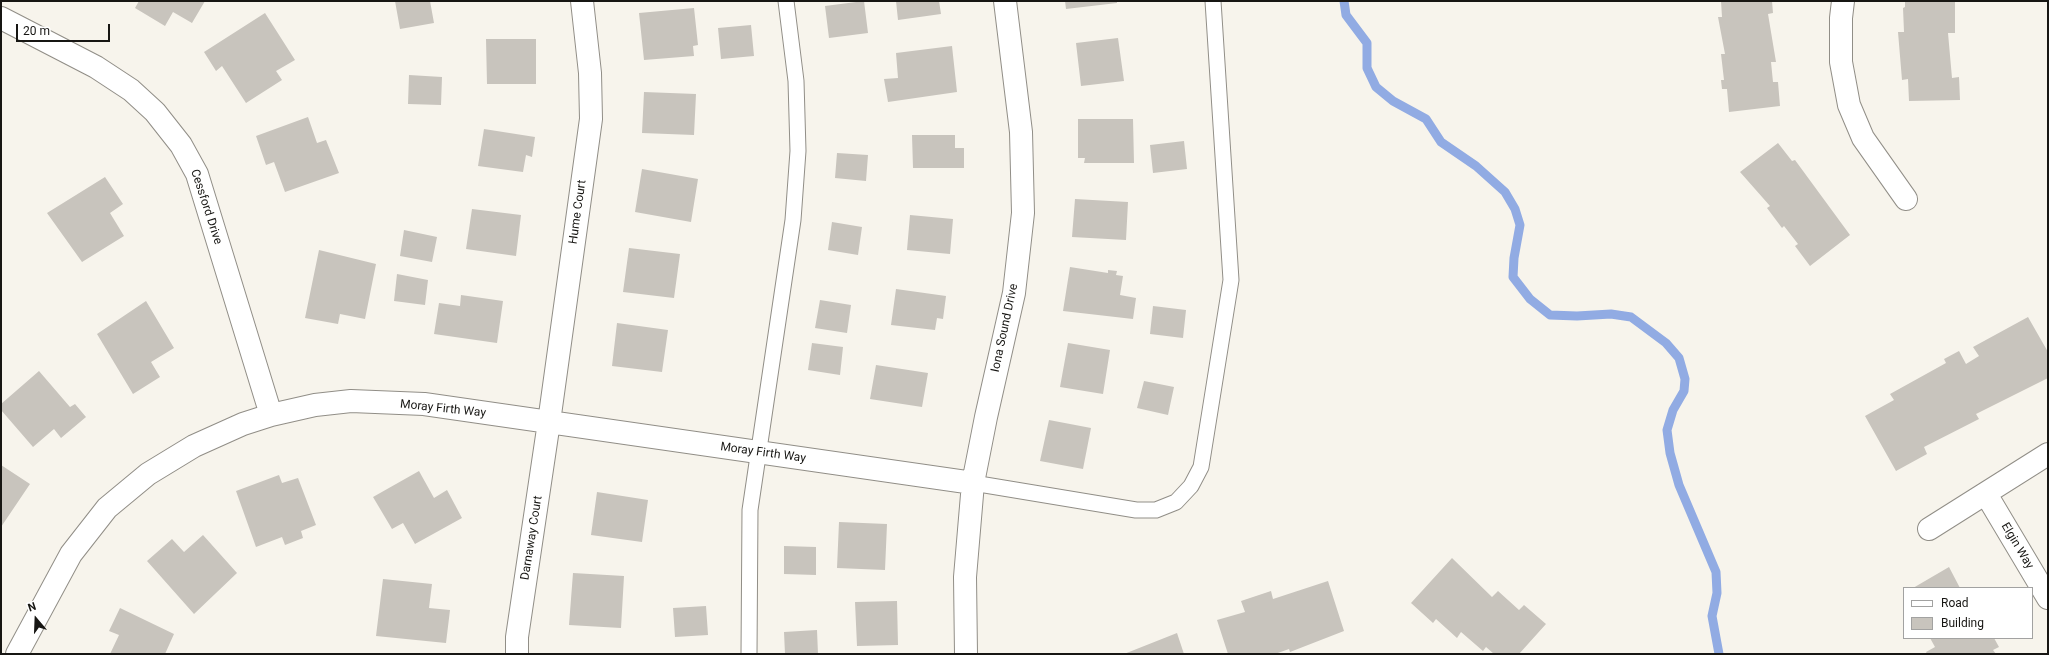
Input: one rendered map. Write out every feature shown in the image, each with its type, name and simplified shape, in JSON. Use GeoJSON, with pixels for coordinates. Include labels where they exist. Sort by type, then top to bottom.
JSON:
{"type":"FeatureCollection","features":[{"type":"Feature","properties":{"kind":"street","name":"Hume Court"},"geometry":{"type":"LineString","coordinates":[[549,422],[591,119],[590,73],[582,1]]}},
{"type":"Feature","properties":{"kind":"street","name":"Iona Sound Drive"},"geometry":{"type":"LineString","coordinates":[[966,654],[965,578],[973,484],[986,417],[1014,293],[1022,213],[1021,132],[1005,1]]}},
{"type":"Feature","properties":{"kind":"street"},"geometry":{"type":"LineString","coordinates":[[1843,1],[1841,18],[1841,62],[1849,105],[1863,138],[1906,199]]}},
{"type":"Feature","properties":{"kind":"street","name":"Cessford Drive"},"geometry":{"type":"LineString","coordinates":[[1,18],[96,66],[131,90],[155,112],[181,145],[197,174],[271,415]]}},
{"type":"Feature","properties":{"kind":"street","name":"Moray Firth Way"},"geometry":{"type":"LineString","coordinates":[[17,654],[71,554],[107,508],[148,474],[194,446],[243,424],[315,404],[351,402],[424,404],[973,484]]}},
{"type":"Feature","properties":{"kind":"street","name":"Darnaway Court"},"geometry":{"type":"LineString","coordinates":[[517,654],[517,637],[549,422]]}},
{"type":"Feature","properties":{"kind":"street"},"geometry":{"type":"LineString","coordinates":[[1929,529],[2048,454]]}},
{"type":"Feature","properties":{"kind":"street","name":"Elgin Way"},"geometry":{"type":"LineString","coordinates":[[1986,494],[2048,598]]}},
{"type":"Feature","properties":{"kind":"lane"},"geometry":{"type":"LineString","coordinates":[[749,654],[750,510],[793,220],[798,151],[796,81],[786,1]]}},
{"type":"Feature","properties":{"kind":"lane"},"geometry":{"type":"LineString","coordinates":[[973,484],[1136,510],[1156,510],[1176,502],[1191,486],[1198,474],[1201,467],[1231,280],[1213,1]]}},
{"type":"Feature","properties":{"kind":"building"},"geometry":{"type":"Polygon","coordinates":[[[139,1],[205,1],[192,23],[173,12],[165,26],[135,8],[139,1]]]}},
{"type":"Feature","properties":{"kind":"building"},"geometry":{"type":"Polygon","coordinates":[[[395,1],[430,1],[434,23],[400,29],[395,1]]]}},
{"type":"Feature","properties":{"kind":"building"},"geometry":{"type":"Polygon","coordinates":[[[864,1],[868,33],[829,38],[825,6],[864,1]]]}},
{"type":"Feature","properties":{"kind":"building"},"geometry":{"type":"Polygon","coordinates":[[[896,1],[939,1],[941,14],[898,20],[896,1]]]}},
{"type":"Feature","properties":{"kind":"building"},"geometry":{"type":"Polygon","coordinates":[[[1065,1],[1117,1],[1117,3],[1066,9],[1065,1]]]}},
{"type":"Feature","properties":{"kind":"building"},"geometry":{"type":"Polygon","coordinates":[[[1721,1],[1772,1],[1773,13],[1768,14],[1776,62],[1771,62],[1773,82],[1778,82],[1780,106],[1729,112],[1727,89],[1722,89],[1721,80],[1724,80],[1721,54],[1725,54],[1718,17],[1722,17],[1721,1]]]}},
{"type":"Feature","properties":{"kind":"building"},"geometry":{"type":"Polygon","coordinates":[[[1905,1],[1955,1],[1955,33],[1948,33],[1952,78],[1959,77],[1960,100],[1909,101],[1908,79],[1902,80],[1898,32],[1904,32],[1903,8],[1905,7],[1905,1]]]}},
{"type":"Feature","properties":{"kind":"building"},"geometry":{"type":"Polygon","coordinates":[[[694,8],[698,45],[693,46],[694,56],[644,60],[639,13],[694,8]]]}},
{"type":"Feature","properties":{"kind":"building"},"geometry":{"type":"Polygon","coordinates":[[[265,13],[295,60],[276,71],[282,80],[246,103],[222,66],[216,71],[204,52],[265,13]]]}},
{"type":"Feature","properties":{"kind":"building"},"geometry":{"type":"Polygon","coordinates":[[[751,25],[754,56],[721,59],[718,28],[751,25]]]}},
{"type":"Feature","properties":{"kind":"building"},"geometry":{"type":"Polygon","coordinates":[[[1118,38],[1124,81],[1081,86],[1076,43],[1118,38]]]}},
{"type":"Feature","properties":{"kind":"building"},"geometry":{"type":"Polygon","coordinates":[[[486,39],[536,39],[536,84],[487,84],[486,39]]]}},
{"type":"Feature","properties":{"kind":"building"},"geometry":{"type":"Polygon","coordinates":[[[952,46],[957,92],[888,102],[884,79],[898,78],[896,53],[952,46]]]}},
{"type":"Feature","properties":{"kind":"building"},"geometry":{"type":"Polygon","coordinates":[[[409,75],[442,77],[441,105],[408,104],[409,75]]]}},
{"type":"Feature","properties":{"kind":"building"},"geometry":{"type":"Polygon","coordinates":[[[644,92],[696,94],[694,135],[642,133],[644,92]]]}},
{"type":"Feature","properties":{"kind":"building"},"geometry":{"type":"Polygon","coordinates":[[[308,117],[317,143],[326,140],[339,173],[285,192],[274,162],[266,165],[256,136],[308,117]]]}},
{"type":"Feature","properties":{"kind":"building"},"geometry":{"type":"Polygon","coordinates":[[[1078,119],[1133,119],[1134,163],[1084,163],[1085,158],[1078,158],[1078,119]]]}},
{"type":"Feature","properties":{"kind":"building"},"geometry":{"type":"Polygon","coordinates":[[[484,129],[535,137],[532,157],[526,155],[523,172],[478,166],[484,129]]]}},
{"type":"Feature","properties":{"kind":"building"},"geometry":{"type":"Polygon","coordinates":[[[912,135],[955,135],[955,148],[964,148],[964,168],[913,168],[912,135]]]}},
{"type":"Feature","properties":{"kind":"building"},"geometry":{"type":"Polygon","coordinates":[[[1184,141],[1187,169],[1153,173],[1150,145],[1184,141]]]}},
{"type":"Feature","properties":{"kind":"building"},"geometry":{"type":"Polygon","coordinates":[[[1778,143],[1792,161],[1795,160],[1850,235],[1810,266],[1795,246],[1798,244],[1784,226],[1782,228],[1767,208],[1770,206],[1740,172],[1778,143]]]}},
{"type":"Feature","properties":{"kind":"building"},"geometry":{"type":"Polygon","coordinates":[[[837,153],[868,155],[866,181],[835,178],[837,153]]]}},
{"type":"Feature","properties":{"kind":"building"},"geometry":{"type":"Polygon","coordinates":[[[642,169],[698,179],[691,222],[635,212],[642,169]]]}},
{"type":"Feature","properties":{"kind":"building"},"geometry":{"type":"Polygon","coordinates":[[[105,177],[123,204],[110,213],[124,236],[82,262],[47,213],[105,177]]]}},
{"type":"Feature","properties":{"kind":"building"},"geometry":{"type":"Polygon","coordinates":[[[1075,199],[1128,202],[1126,240],[1072,237],[1075,199]]]}},
{"type":"Feature","properties":{"kind":"building"},"geometry":{"type":"Polygon","coordinates":[[[472,209],[521,215],[516,256],[466,249],[472,209]]]}},
{"type":"Feature","properties":{"kind":"building"},"geometry":{"type":"Polygon","coordinates":[[[910,215],[953,219],[950,254],[907,250],[910,215]]]}},
{"type":"Feature","properties":{"kind":"building"},"geometry":{"type":"Polygon","coordinates":[[[832,222],[862,227],[858,255],[828,250],[832,222]]]}},
{"type":"Feature","properties":{"kind":"building"},"geometry":{"type":"Polygon","coordinates":[[[404,230],[437,237],[432,262],[400,256],[404,230]]]}},
{"type":"Feature","properties":{"kind":"building"},"geometry":{"type":"Polygon","coordinates":[[[629,248],[680,254],[674,298],[623,292],[629,248]]]}},
{"type":"Feature","properties":{"kind":"building"},"geometry":{"type":"Polygon","coordinates":[[[319,250],[376,264],[365,319],[340,314],[338,324],[305,318],[319,250]]]}},
{"type":"Feature","properties":{"kind":"building"},"geometry":{"type":"Polygon","coordinates":[[[1070,267],[1108,273],[1108,270],[1117,271],[1116,275],[1123,276],[1120,295],[1136,298],[1133,319],[1063,311],[1070,267]]]}},
{"type":"Feature","properties":{"kind":"building"},"geometry":{"type":"Polygon","coordinates":[[[397,274],[428,280],[425,305],[394,301],[397,274]]]}},
{"type":"Feature","properties":{"kind":"building"},"geometry":{"type":"Polygon","coordinates":[[[896,289],[946,296],[943,319],[937,318],[935,330],[891,325],[896,289]]]}},
{"type":"Feature","properties":{"kind":"building"},"geometry":{"type":"Polygon","coordinates":[[[461,295],[503,301],[497,343],[434,334],[439,303],[460,306],[461,295]]]}},
{"type":"Feature","properties":{"kind":"building"},"geometry":{"type":"Polygon","coordinates":[[[820,300],[851,305],[847,333],[815,328],[820,300]]]}},
{"type":"Feature","properties":{"kind":"building"},"geometry":{"type":"Polygon","coordinates":[[[146,301],[174,348],[151,362],[160,377],[133,394],[97,334],[146,301]]]}},
{"type":"Feature","properties":{"kind":"building"},"geometry":{"type":"Polygon","coordinates":[[[1153,306],[1186,310],[1183,338],[1150,334],[1153,306]]]}},
{"type":"Feature","properties":{"kind":"building"},"geometry":{"type":"Polygon","coordinates":[[[2028,317],[2048,352],[2048,378],[1976,414],[1979,419],[1924,447],[1927,454],[1896,471],[1865,416],[1894,400],[1890,394],[1946,363],[1944,359],[1959,351],[1966,364],[1979,356],[1973,347],[2028,317]]]}},
{"type":"Feature","properties":{"kind":"building"},"geometry":{"type":"Polygon","coordinates":[[[617,323],[668,330],[662,372],[612,366],[617,323]]]}},
{"type":"Feature","properties":{"kind":"building"},"geometry":{"type":"Polygon","coordinates":[[[812,343],[843,347],[840,375],[808,370],[812,343]]]}},
{"type":"Feature","properties":{"kind":"building"},"geometry":{"type":"Polygon","coordinates":[[[1068,343],[1110,350],[1103,394],[1060,387],[1068,343]]]}},
{"type":"Feature","properties":{"kind":"building"},"geometry":{"type":"Polygon","coordinates":[[[876,365],[928,373],[922,407],[870,399],[876,365]]]}},
{"type":"Feature","properties":{"kind":"building"},"geometry":{"type":"Polygon","coordinates":[[[39,371],[70,407],[75,404],[86,417],[61,438],[54,429],[33,447],[1,410],[1,404],[39,371]]]}},
{"type":"Feature","properties":{"kind":"building"},"geometry":{"type":"Polygon","coordinates":[[[1144,381],[1174,387],[1168,415],[1137,408],[1144,381]]]}},
{"type":"Feature","properties":{"kind":"building"},"geometry":{"type":"Polygon","coordinates":[[[1049,420],[1091,428],[1083,469],[1040,461],[1049,420]]]}},
{"type":"Feature","properties":{"kind":"building"},"geometry":{"type":"Polygon","coordinates":[[[1,465],[30,484],[1,527],[1,465]]]}},
{"type":"Feature","properties":{"kind":"building"},"geometry":{"type":"Polygon","coordinates":[[[419,471],[434,498],[447,490],[462,518],[415,544],[403,523],[392,529],[373,497],[419,471]]]}},
{"type":"Feature","properties":{"kind":"building"},"geometry":{"type":"Polygon","coordinates":[[[279,475],[282,483],[298,478],[316,525],[301,531],[303,538],[285,545],[282,537],[256,547],[236,491],[279,475]]]}},
{"type":"Feature","properties":{"kind":"building"},"geometry":{"type":"Polygon","coordinates":[[[597,492],[648,500],[642,542],[591,535],[597,492]]]}},
{"type":"Feature","properties":{"kind":"building"},"geometry":{"type":"Polygon","coordinates":[[[839,522],[887,524],[885,570],[837,568],[839,522]]]}},
{"type":"Feature","properties":{"kind":"building"},"geometry":{"type":"Polygon","coordinates":[[[203,535],[237,573],[194,614],[147,561],[172,539],[184,552],[203,535]]]}},
{"type":"Feature","properties":{"kind":"building"},"geometry":{"type":"Polygon","coordinates":[[[784,546],[816,547],[816,575],[784,574],[784,546]]]}},
{"type":"Feature","properties":{"kind":"building"},"geometry":{"type":"Polygon","coordinates":[[[1452,558],[1492,597],[1498,591],[1519,610],[1524,605],[1546,624],[1519,654],[1494,654],[1486,647],[1483,651],[1461,632],[1457,638],[1436,619],[1433,623],[1411,603],[1452,558]]]}},
{"type":"Feature","properties":{"kind":"building"},"geometry":{"type":"Polygon","coordinates":[[[1949,567],[1959,587],[1915,587],[1949,567]]]}},
{"type":"Feature","properties":{"kind":"building"},"geometry":{"type":"Polygon","coordinates":[[[573,573],[624,576],[621,628],[569,625],[573,573]]]}},
{"type":"Feature","properties":{"kind":"building"},"geometry":{"type":"Polygon","coordinates":[[[383,579],[432,584],[429,608],[450,610],[446,643],[376,636],[383,579]]]}},
{"type":"Feature","properties":{"kind":"building"},"geometry":{"type":"Polygon","coordinates":[[[1328,581],[1344,631],[1290,652],[1289,649],[1275,654],[1228,654],[1217,620],[1245,612],[1241,601],[1271,591],[1273,599],[1328,581]]]}},
{"type":"Feature","properties":{"kind":"building"},"geometry":{"type":"Polygon","coordinates":[[[897,601],[898,645],[857,646],[855,602],[897,601]]]}},
{"type":"Feature","properties":{"kind":"building"},"geometry":{"type":"Polygon","coordinates":[[[706,606],[708,635],[675,637],[673,608],[706,606]]]}},
{"type":"Feature","properties":{"kind":"building"},"geometry":{"type":"Polygon","coordinates":[[[120,608],[174,634],[165,654],[110,654],[119,635],[109,631],[120,608]]]}},
{"type":"Feature","properties":{"kind":"building"},"geometry":{"type":"Polygon","coordinates":[[[817,630],[818,654],[785,654],[784,632],[817,630]]]}},
{"type":"Feature","properties":{"kind":"building"},"geometry":{"type":"Polygon","coordinates":[[[1177,633],[1184,654],[1124,654],[1177,633]]]}},
{"type":"Feature","properties":{"kind":"building"},"geometry":{"type":"Polygon","coordinates":[[[1931,639],[1995,639],[1999,647],[1993,650],[1996,654],[1927,654],[1926,652],[1935,647],[1931,639]]]}},
{"type":"Feature","properties":{"kind":"waterway"},"geometry":{"type":"LineString","coordinates":[[1344,1],[1346,15],[1367,43],[1367,68],[1376,87],[1393,101],[1426,119],[1441,142],[1476,166],[1505,192],[1515,209],[1520,225],[1514,258],[1513,277],[1530,299],[1550,315],[1577,316],[1611,314],[1631,317],[1666,343],[1679,358],[1685,379],[1684,391],[1673,410],[1667,430],[1670,453],[1679,485],[1716,572],[1717,593],[1712,616],[1719,654]]}}]}
